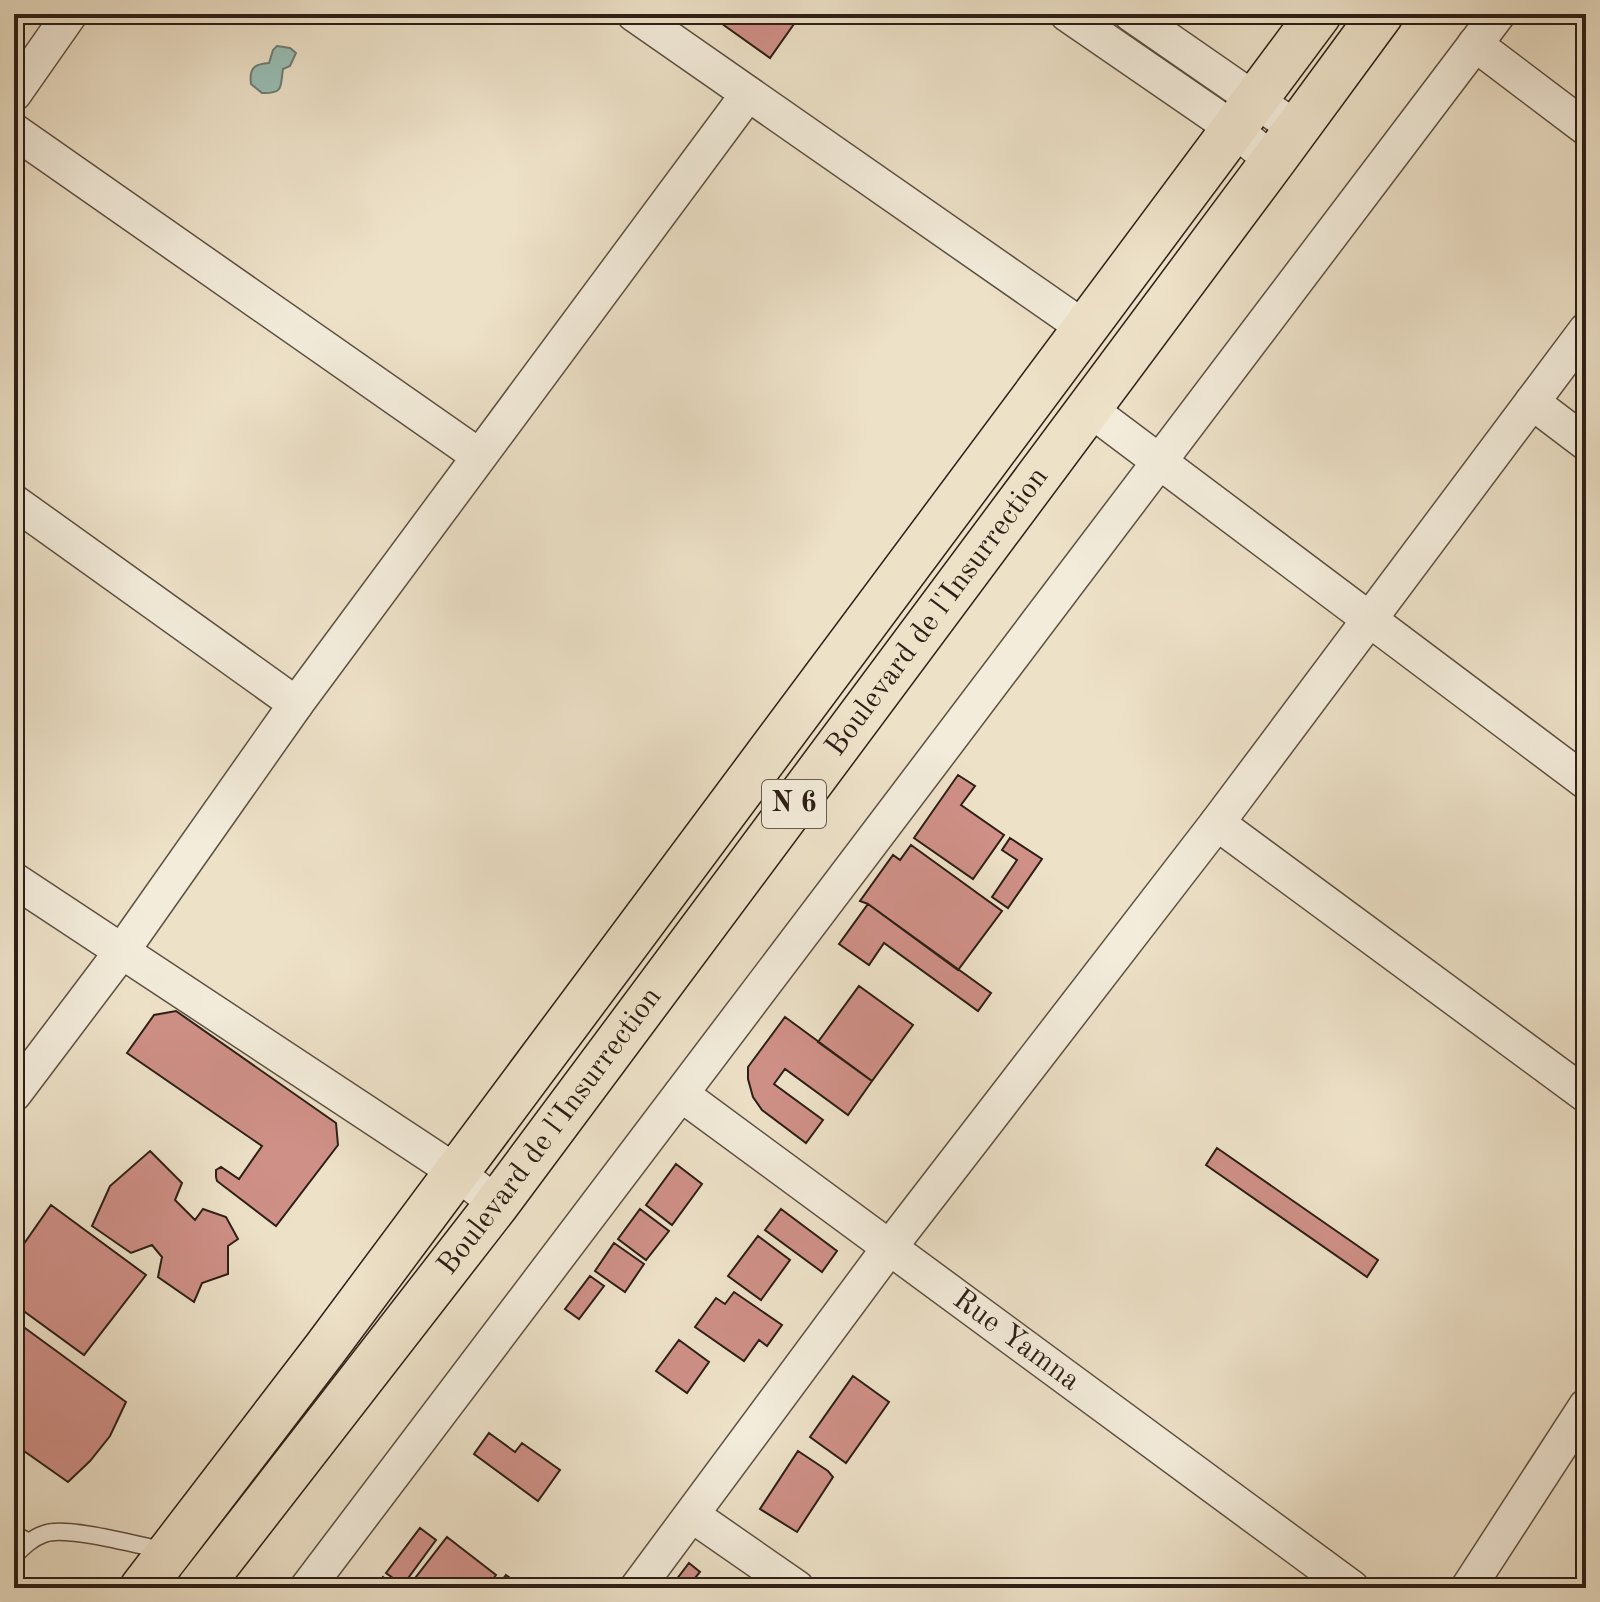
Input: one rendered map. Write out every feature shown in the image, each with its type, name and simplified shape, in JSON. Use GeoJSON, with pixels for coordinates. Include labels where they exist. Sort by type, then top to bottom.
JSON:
{"type":"FeatureCollection","features":[{"type":"Feature","properties":{"kind":"main road","name":"Boulevard de l'Insurrection"},"geometry":{"type":"LineString","coordinates":[[142,1588],[325,1349],[1319,14]]}},
{"type":"Feature","properties":{"kind":"main road","name":"Boulevard de l'Insurrection"},"geometry":{"type":"LineString","coordinates":[[199,1588],[497,1204],[1381,14]]}},
{"type":"Feature","properties":{"kind":"street"},"geometry":{"type":"LineString","coordinates":[[14,94],[70,14]]}},
{"type":"Feature","properties":{"kind":"street"},"geometry":{"type":"LineString","coordinates":[[634,14],[1086,329]]}},
{"type":"Feature","properties":{"kind":"street"},"geometry":{"type":"LineString","coordinates":[[1067,14],[1245,114]]}},
{"type":"Feature","properties":{"kind":"street"},"geometry":{"type":"LineString","coordinates":[[1131,14],[1285,145]]}},
{"type":"Feature","properties":{"kind":"street"},"geometry":{"type":"LineString","coordinates":[[307,1588],[1498,14]]}},
{"type":"Feature","properties":{"kind":"street"},"geometry":{"type":"LineString","coordinates":[[1475,44],[1586,128]]}},
{"type":"Feature","properties":{"kind":"street"},"geometry":{"type":"LineString","coordinates":[[14,1094],[122,951],[296,704],[748,94]]}},
{"type":"Feature","properties":{"kind":"street"},"geometry":{"type":"LineString","coordinates":[[14,131],[479,456]]}},
{"type":"Feature","properties":{"kind":"street"},"geometry":{"type":"LineString","coordinates":[[637,1588],[889,1248],[1217,823],[1586,330]]}},
{"type":"Feature","properties":{"kind":"street"},"geometry":{"type":"LineString","coordinates":[[1532,402],[1586,443]]}},
{"type":"Feature","properties":{"kind":"street"},"geometry":{"type":"LineString","coordinates":[[1088,408],[1586,782]]}},
{"type":"Feature","properties":{"kind":"street"},"geometry":{"type":"LineString","coordinates":[[14,502],[296,704]]}},
{"type":"Feature","properties":{"kind":"street"},"geometry":{"type":"LineString","coordinates":[[1217,823],[1586,1095]]}},
{"type":"Feature","properties":{"kind":"street"},"geometry":{"type":"LineString","coordinates":[[14,880],[456,1172],[497,1204]]}},
{"type":"Feature","properties":{"kind":"street","name":"Rue Yamna"},"geometry":{"type":"LineString","coordinates":[[681,1094],[1352,1588]]}},
{"type":"Feature","properties":{"kind":"street"},"geometry":{"type":"LineString","coordinates":[[1468,1588],[1586,1406]]}},
{"type":"Feature","properties":{"kind":"street"},"geometry":{"type":"LineString","coordinates":[[692,1515],[797,1588]]}},
{"type":"Feature","properties":{"kind":"lane"},"geometry":{"type":"LineString","coordinates":[[14,1556],[21,1538],[46,1532],[70,1532],[169,1552]]}},
{"type":"Feature","properties":{"kind":"water"},"geometry":{"type":"Polygon","coordinates":[[[277,46],[290,48],[296,53],[290,66],[283,69],[278,90],[262,93],[251,84],[251,74],[256,66],[269,63],[277,46]]]}},
{"type":"Feature","properties":{"kind":"building"},"geometry":{"type":"Polygon","coordinates":[[[722,14],[801,14],[770,58],[718,21],[722,14]]]}},
{"type":"Feature","properties":{"kind":"building"},"geometry":{"type":"Polygon","coordinates":[[[958,775],[975,786],[961,805],[1004,835],[973,879],[914,838],[958,775]]]}},
{"type":"Feature","properties":{"kind":"building"},"geometry":{"type":"Polygon","coordinates":[[[1010,838],[1042,859],[1008,908],[992,897],[1017,860],[1002,850],[1010,838]]]}},
{"type":"Feature","properties":{"kind":"building"},"geometry":{"type":"Polygon","coordinates":[[[911,845],[1002,911],[958,970],[860,901],[893,855],[900,860],[911,845]]]}},
{"type":"Feature","properties":{"kind":"building"},"geometry":{"type":"Polygon","coordinates":[[[868,904],[991,993],[978,1011],[884,943],[869,965],[839,944],[868,904]]]}},
{"type":"Feature","properties":{"kind":"building"},"geometry":{"type":"Polygon","coordinates":[[[859,986],[913,1025],[872,1081],[818,1042],[859,986]]]}},
{"type":"Feature","properties":{"kind":"building"},"geometry":{"type":"Polygon","coordinates":[[[176,1011],[336,1123],[338,1145],[276,1226],[217,1181],[216,1177],[216,1170],[221,1167],[239,1179],[262,1146],[127,1053],[154,1015],[176,1011]]]}},
{"type":"Feature","properties":{"kind":"building"},"geometry":{"type":"Polygon","coordinates":[[[785,1017],[872,1081],[848,1115],[785,1069],[774,1084],[823,1120],[806,1143],[762,1110],[753,1097],[748,1079],[748,1067],[785,1017]]]}},
{"type":"Feature","properties":{"kind":"building"},"geometry":{"type":"Polygon","coordinates":[[[1217,1148],[1378,1260],[1367,1277],[1206,1165],[1217,1148]]]}},
{"type":"Feature","properties":{"kind":"building"},"geometry":{"type":"Polygon","coordinates":[[[150,1151],[182,1183],[175,1200],[195,1220],[203,1209],[226,1217],[238,1239],[228,1246],[228,1274],[202,1283],[194,1302],[158,1277],[162,1257],[152,1245],[131,1253],[92,1226],[110,1186],[150,1151]]]}},
{"type":"Feature","properties":{"kind":"building"},"geometry":{"type":"Polygon","coordinates":[[[676,1164],[702,1184],[672,1225],[646,1205],[676,1164]]]}},
{"type":"Feature","properties":{"kind":"building"},"geometry":{"type":"Polygon","coordinates":[[[51,1205],[146,1275],[84,1355],[14,1304],[14,1258],[51,1205]]]}},
{"type":"Feature","properties":{"kind":"building"},"geometry":{"type":"Polygon","coordinates":[[[640,1209],[669,1231],[646,1260],[618,1239],[640,1209]]]}},
{"type":"Feature","properties":{"kind":"building"},"geometry":{"type":"Polygon","coordinates":[[[781,1209],[837,1251],[822,1272],[765,1230],[781,1209]]]}},
{"type":"Feature","properties":{"kind":"building"},"geometry":{"type":"Polygon","coordinates":[[[758,1236],[790,1260],[761,1300],[728,1276],[758,1236]]]}},
{"type":"Feature","properties":{"kind":"building"},"geometry":{"type":"Polygon","coordinates":[[[614,1243],[644,1264],[625,1292],[595,1271],[614,1243]]]}},
{"type":"Feature","properties":{"kind":"building"},"geometry":{"type":"Polygon","coordinates":[[[590,1276],[604,1286],[579,1319],[565,1309],[590,1276]]]}},
{"type":"Feature","properties":{"kind":"building"},"geometry":{"type":"Polygon","coordinates":[[[734,1292],[782,1325],[767,1346],[759,1340],[744,1361],[695,1327],[716,1298],[725,1304],[734,1292]]]}},
{"type":"Feature","properties":{"kind":"building"},"geometry":{"type":"Polygon","coordinates":[[[14,1320],[126,1402],[110,1436],[68,1482],[14,1444],[14,1320]]]}},
{"type":"Feature","properties":{"kind":"building"},"geometry":{"type":"Polygon","coordinates":[[[679,1340],[709,1362],[687,1393],[656,1371],[679,1340]]]}},
{"type":"Feature","properties":{"kind":"building"},"geometry":{"type":"Polygon","coordinates":[[[853,1376],[889,1402],[846,1463],[810,1437],[853,1376]]]}},
{"type":"Feature","properties":{"kind":"building"},"geometry":{"type":"Polygon","coordinates":[[[489,1433],[515,1452],[522,1443],[560,1470],[538,1501],[474,1454],[489,1433]]]}},
{"type":"Feature","properties":{"kind":"building"},"geometry":{"type":"Polygon","coordinates":[[[798,1451],[833,1477],[797,1532],[760,1509],[798,1451]]]}},
{"type":"Feature","properties":{"kind":"building"},"geometry":{"type":"Polygon","coordinates":[[[420,1528],[436,1540],[403,1585],[386,1573],[420,1528]]]}},
{"type":"Feature","properties":{"kind":"building"},"geometry":{"type":"Polygon","coordinates":[[[447,1537],[496,1575],[486,1588],[409,1586],[447,1537]]]}},
{"type":"Feature","properties":{"kind":"building"},"geometry":{"type":"Polygon","coordinates":[[[689,1563],[700,1572],[687,1588],[670,1588],[689,1563]]]}},
{"type":"Feature","properties":{"kind":"building"},"geometry":{"type":"Polygon","coordinates":[[[506,1575],[524,1588],[496,1588],[506,1575]]]}},
{"type":"Feature","properties":{"kind":"building"},"geometry":{"type":"Polygon","coordinates":[[[383,1577],[397,1588],[374,1588],[383,1577]]]}}]}
